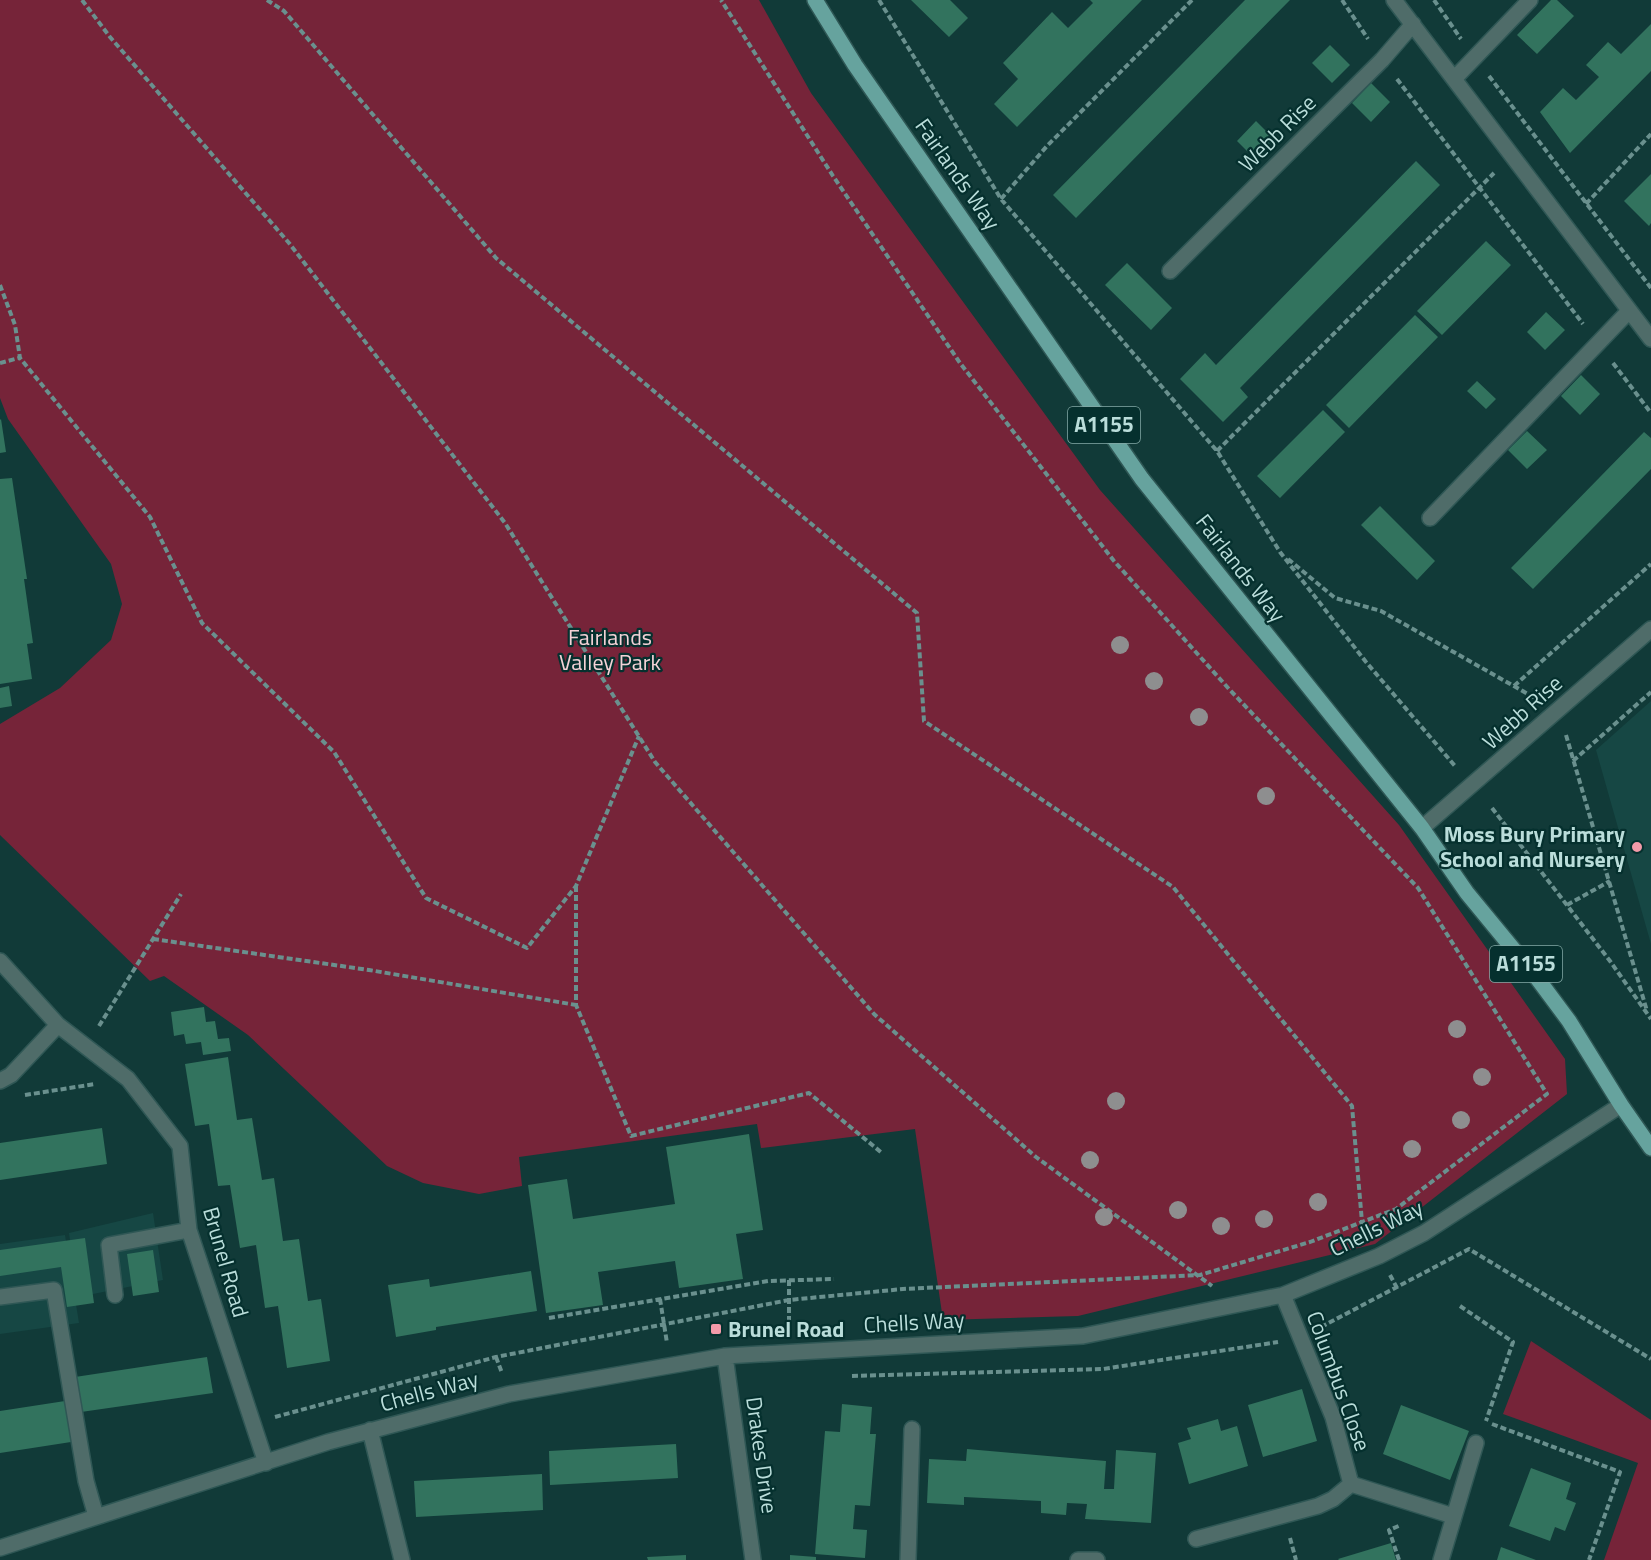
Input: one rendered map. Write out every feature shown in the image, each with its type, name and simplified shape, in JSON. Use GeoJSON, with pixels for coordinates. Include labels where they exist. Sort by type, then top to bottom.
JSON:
{"type":"FeatureCollection","features":[{"type":"Feature","properties":{"kind":"main road","name":"Fairlands Way"},"geometry":{"type":"LineString","coordinates":[[815,0],[855,64],[1142,479],[1422,828],[1467,893],[1569,1022],[1651,1148]]}},
{"type":"Feature","properties":{"kind":"street"},"geometry":{"type":"LineString","coordinates":[[1394,0],[1651,339]]}},
{"type":"Feature","properties":{"kind":"street"},"geometry":{"type":"LineString","coordinates":[[1454,79],[1530,0]]}},
{"type":"Feature","properties":{"kind":"street","name":"Webb Rise"},"geometry":{"type":"LineString","coordinates":[[1170,271],[1382,60],[1413,24]]}},
{"type":"Feature","properties":{"kind":"street"},"geometry":{"type":"LineString","coordinates":[[1430,518],[1629,310]]}},
{"type":"Feature","properties":{"kind":"street","name":"Webb Rise"},"geometry":{"type":"LineString","coordinates":[[1422,828],[1651,629]]}},
{"type":"Feature","properties":{"kind":"street","name":"Brunel Road"},"geometry":{"type":"LineString","coordinates":[[0,961],[58,1025],[87,1044],[128,1079],[180,1146],[189,1230],[266,1463]]}},
{"type":"Feature","properties":{"kind":"street"},"geometry":{"type":"LineString","coordinates":[[0,1081],[11,1075],[58,1025]]}},
{"type":"Feature","properties":{"kind":"street","name":"Chells Way"},"geometry":{"type":"LineString","coordinates":[[0,1548],[370,1430],[509,1394],[725,1356],[1083,1336],[1283,1295],[1379,1256],[1424,1233],[1621,1105]]}},
{"type":"Feature","properties":{"kind":"street"},"geometry":{"type":"LineString","coordinates":[[115,1295],[109,1245],[189,1230]]}},
{"type":"Feature","properties":{"kind":"street"},"geometry":{"type":"LineString","coordinates":[[0,1297],[54,1290],[86,1481],[96,1516]]}},
{"type":"Feature","properties":{"kind":"street","name":"Columbus Close"},"geometry":{"type":"LineString","coordinates":[[1283,1295],[1333,1416],[1351,1484]]}},
{"type":"Feature","properties":{"kind":"street","name":"Drakes Drive"},"geometry":{"type":"LineString","coordinates":[[725,1356],[753,1560]]}},
{"type":"Feature","properties":{"kind":"street"},"geometry":{"type":"LineString","coordinates":[[908,1560],[912,1429]]}},
{"type":"Feature","properties":{"kind":"street"},"geometry":{"type":"LineString","coordinates":[[370,1430],[402,1560]]}},
{"type":"Feature","properties":{"kind":"street"},"geometry":{"type":"LineString","coordinates":[[1441,1560],[1476,1443]]}},
{"type":"Feature","properties":{"kind":"street","name":"Columbus Close"},"geometry":{"type":"LineString","coordinates":[[1351,1484],[1453,1516]]}},
{"type":"Feature","properties":{"kind":"street","name":"Columbus Close"},"geometry":{"type":"LineString","coordinates":[[1196,1539],[1318,1506],[1333,1499],[1351,1484]]}},
{"type":"Feature","properties":{"kind":"street"},"geometry":{"type":"LineString","coordinates":[[1078,1560],[1097,1560]]}},
{"type":"Feature","properties":{"kind":"path"},"geometry":{"type":"LineString","coordinates":[[82,0],[288,243],[506,523],[655,762],[874,1014],[1036,1157],[1200,1275]]}},
{"type":"Feature","properties":{"kind":"path"},"geometry":{"type":"LineString","coordinates":[[267,0],[284,11],[496,258],[917,613],[924,721],[1173,886],[1352,1106],[1362,1222]]}},
{"type":"Feature","properties":{"kind":"path"},"geometry":{"type":"LineString","coordinates":[[252,1423],[496,1357],[789,1300],[903,1289],[1200,1275],[1310,1242],[1396,1209],[1547,1094],[1418,888],[1229,689],[1114,561],[960,363],[833,176],[722,0]]}},
{"type":"Feature","properties":{"kind":"path"},"geometry":{"type":"LineString","coordinates":[[879,0],[1001,199],[1217,451],[1280,552],[1366,662],[1455,766]]}},
{"type":"Feature","properties":{"kind":"path"},"geometry":{"type":"LineString","coordinates":[[1001,199],[1047,146],[1192,0]]}},
{"type":"Feature","properties":{"kind":"path"},"geometry":{"type":"LineString","coordinates":[[1341,0],[1382,60],[1481,186],[1651,413]]}},
{"type":"Feature","properties":{"kind":"path"},"geometry":{"type":"LineString","coordinates":[[1434,0],[1475,58],[1651,288]]}},
{"type":"Feature","properties":{"kind":"path"},"geometry":{"type":"LineString","coordinates":[[1565,226],[1651,134]]}},
{"type":"Feature","properties":{"kind":"path"},"geometry":{"type":"LineString","coordinates":[[1217,451],[1511,155]]}},
{"type":"Feature","properties":{"kind":"path"},"geometry":{"type":"LineString","coordinates":[[0,285],[15,325],[20,358],[150,517],[202,623],[334,752],[426,898],[527,948],[576,886],[639,736]]}},
{"type":"Feature","properties":{"kind":"path"},"geometry":{"type":"LineString","coordinates":[[0,363],[20,358]]}},
{"type":"Feature","properties":{"kind":"path"},"geometry":{"type":"LineString","coordinates":[[1514,686],[1651,564]]}},
{"type":"Feature","properties":{"kind":"path"},"geometry":{"type":"LineString","coordinates":[[1573,761],[1651,692]]}},
{"type":"Feature","properties":{"kind":"path"},"geometry":{"type":"LineString","coordinates":[[1492,808],[1651,1018]]}},
{"type":"Feature","properties":{"kind":"path"},"geometry":{"type":"LineString","coordinates":[[1567,905],[1610,881]]}},
{"type":"Feature","properties":{"kind":"path"},"geometry":{"type":"LineString","coordinates":[[576,886],[576,1005],[631,1136],[809,1093],[882,1153]]}},
{"type":"Feature","properties":{"kind":"path"},"geometry":{"type":"LineString","coordinates":[[87,1044],[181,894]]}},
{"type":"Feature","properties":{"kind":"path"},"geometry":{"type":"LineString","coordinates":[[153,939],[369,970],[576,1005]]}},
{"type":"Feature","properties":{"kind":"path"},"geometry":{"type":"LineString","coordinates":[[23,1095],[128,1079]]}},
{"type":"Feature","properties":{"kind":"path"},"geometry":{"type":"LineString","coordinates":[[1300,1338],[1468,1249],[1651,1359]]}},
{"type":"Feature","properties":{"kind":"path"},"geometry":{"type":"LineString","coordinates":[[549,1318],[768,1281],[834,1279]]}},
{"type":"Feature","properties":{"kind":"path"},"geometry":{"type":"LineString","coordinates":[[660,1299],[670,1365]]}},
{"type":"Feature","properties":{"kind":"path"},"geometry":{"type":"LineString","coordinates":[[1460,1306],[1513,1342],[1486,1422],[1476,1443]]}},
{"type":"Feature","properties":{"kind":"path"},"geometry":{"type":"LineString","coordinates":[[1486,1422],[1620,1472],[1589,1560]]}},
{"type":"Feature","properties":{"kind":"path"},"geometry":{"type":"LineString","coordinates":[[1399,1560],[1389,1530],[1437,1511]]}},
{"type":"Feature","properties":{"kind":"shaded area","name":"Moss Bury Primary School and Nursery"},"geometry":{"type":"Polygon","coordinates":[[[1651,701],[1651,944],[1596,750],[1651,701]]]}},
{"type":"Feature","properties":{"kind":"shaded area"},"geometry":{"type":"Polygon","coordinates":[[[153,1213],[163,1280],[78,1297],[69,1233],[153,1213]]]}},
{"type":"Feature","properties":{"kind":"shaded area"},"geometry":{"type":"Polygon","coordinates":[[[65,1235],[79,1323],[0,1334],[0,1244],[65,1235]]]}},
{"type":"Feature","properties":{"kind":"green space","name":"Fairlands Valley Park"},"geometry":{"type":"Polygon","coordinates":[[[0,0],[759,0],[811,93],[1100,490],[1399,825],[1565,1059],[1567,1094],[1375,1244],[1078,1316],[943,1320],[915,1129],[761,1148],[757,1124],[519,1157],[522,1186],[479,1194],[423,1183],[387,1166],[248,1035],[164,976],[150,981],[0,835],[0,724],[60,688],[111,640],[122,604],[111,564],[8,419],[0,398],[0,0]]]}},
{"type":"Feature","properties":{"kind":"green space"},"geometry":{"type":"Polygon","coordinates":[[[1531,1341],[1651,1420],[1651,1560],[1604,1560],[1638,1463],[1503,1414],[1531,1341]]]}},
{"type":"Feature","properties":{"kind":"building"},"geometry":{"type":"Polygon","coordinates":[[[911,0],[950,0],[968,18],[949,37],[911,0]]]}},
{"type":"Feature","properties":{"kind":"building"},"geometry":{"type":"Polygon","coordinates":[[[1090,0],[1142,0],[1017,127],[994,104],[1018,79],[1003,63],[1052,12],[1068,28],[1093,3],[1090,0]]]}},
{"type":"Feature","properties":{"kind":"building"},"geometry":{"type":"Polygon","coordinates":[[[1245,0],[1290,0],[1076,218],[1053,195],[1245,0]]]}},
{"type":"Feature","properties":{"kind":"building"},"geometry":{"type":"Polygon","coordinates":[[[1551,0],[1557,0],[1574,16],[1537,54],[1517,35],[1551,0]]]}},
{"type":"Feature","properties":{"kind":"building"},"geometry":{"type":"Polygon","coordinates":[[[1651,24],[1651,71],[1570,153],[1540,112],[1563,88],[1576,100],[1599,77],[1586,65],[1608,42],[1621,54],[1651,24]]]}},
{"type":"Feature","properties":{"kind":"building"},"geometry":{"type":"Polygon","coordinates":[[[1330,45],[1350,65],[1332,83],[1312,63],[1330,45]]]}},
{"type":"Feature","properties":{"kind":"building"},"geometry":{"type":"Polygon","coordinates":[[[1371,83],[1390,102],[1371,122],[1352,103],[1371,83]]]}},
{"type":"Feature","properties":{"kind":"building"},"geometry":{"type":"Polygon","coordinates":[[[1256,121],[1274,139],[1254,158],[1237,141],[1256,121]]]}},
{"type":"Feature","properties":{"kind":"building"},"geometry":{"type":"Polygon","coordinates":[[[1416,161],[1440,185],[1240,388],[1248,397],[1223,422],[1180,379],[1205,353],[1216,365],[1416,161]]]}},
{"type":"Feature","properties":{"kind":"building"},"geometry":{"type":"Polygon","coordinates":[[[1651,174],[1651,223],[1649,226],[1624,201],[1651,174]]]}},
{"type":"Feature","properties":{"kind":"building"},"geometry":{"type":"Polygon","coordinates":[[[1486,241],[1511,265],[1442,335],[1417,311],[1486,241]]]}},
{"type":"Feature","properties":{"kind":"building"},"geometry":{"type":"Polygon","coordinates":[[[1127,263],[1172,308],[1151,330],[1105,285],[1127,263]]]}},
{"type":"Feature","properties":{"kind":"building"},"geometry":{"type":"Polygon","coordinates":[[[1546,312],[1565,330],[1545,350],[1527,332],[1546,312]]]}},
{"type":"Feature","properties":{"kind":"building"},"geometry":{"type":"Polygon","coordinates":[[[1415,315],[1438,337],[1349,428],[1326,405],[1415,315]]]}},
{"type":"Feature","properties":{"kind":"building"},"geometry":{"type":"Polygon","coordinates":[[[1581,375],[1600,394],[1580,415],[1561,396],[1581,375]]]}},
{"type":"Feature","properties":{"kind":"building"},"geometry":{"type":"Polygon","coordinates":[[[1477,381],[1496,399],[1486,409],[1467,391],[1477,381]]]}},
{"type":"Feature","properties":{"kind":"building"},"geometry":{"type":"Polygon","coordinates":[[[1323,410],[1345,432],[1280,498],[1257,476],[1323,410]]]}},
{"type":"Feature","properties":{"kind":"building"},"geometry":{"type":"Polygon","coordinates":[[[0,420],[6,452],[0,453],[0,420]]]}},
{"type":"Feature","properties":{"kind":"building"},"geometry":{"type":"Polygon","coordinates":[[[1527,431],[1547,450],[1527,469],[1508,450],[1527,431]]]}},
{"type":"Feature","properties":{"kind":"building"},"geometry":{"type":"Polygon","coordinates":[[[1644,432],[1651,438],[1651,469],[1533,589],[1511,568],[1644,432]]]}},
{"type":"Feature","properties":{"kind":"building"},"geometry":{"type":"Polygon","coordinates":[[[12,478],[27,579],[24,579],[33,643],[27,644],[32,679],[0,684],[0,479],[12,478]]]}},
{"type":"Feature","properties":{"kind":"building"},"geometry":{"type":"Polygon","coordinates":[[[1380,506],[1435,561],[1417,580],[1361,525],[1380,506]]]}},
{"type":"Feature","properties":{"kind":"building"},"geometry":{"type":"Polygon","coordinates":[[[9,686],[12,706],[0,708],[0,688],[9,686]]]}},
{"type":"Feature","properties":{"kind":"building"},"geometry":{"type":"Polygon","coordinates":[[[204,1007],[206,1022],[215,1021],[218,1039],[229,1038],[231,1051],[203,1055],[201,1042],[186,1044],[184,1034],[174,1036],[171,1012],[204,1007]]]}},
{"type":"Feature","properties":{"kind":"building"},"geometry":{"type":"Polygon","coordinates":[[[228,1057],[237,1120],[252,1118],[262,1180],[274,1178],[283,1241],[299,1239],[308,1301],[321,1299],[330,1361],[287,1368],[278,1306],[265,1308],[256,1245],[240,1248],[230,1185],[218,1186],[209,1124],[195,1126],[185,1064],[228,1057]]]}},
{"type":"Feature","properties":{"kind":"building"},"geometry":{"type":"Polygon","coordinates":[[[102,1128],[107,1164],[0,1180],[0,1143],[102,1128]]]}},
{"type":"Feature","properties":{"kind":"building"},"geometry":{"type":"Polygon","coordinates":[[[749,1134],[763,1230],[736,1234],[743,1279],[679,1288],[675,1261],[598,1272],[603,1305],[546,1313],[528,1185],[567,1179],[573,1219],[675,1204],[666,1147],[749,1134]]]}},
{"type":"Feature","properties":{"kind":"building"},"geometry":{"type":"Polygon","coordinates":[[[85,1238],[94,1303],[67,1307],[61,1267],[0,1276],[0,1250],[85,1238]]]}},
{"type":"Feature","properties":{"kind":"building"},"geometry":{"type":"Polygon","coordinates":[[[153,1250],[159,1292],[133,1296],[127,1254],[153,1250]]]}},
{"type":"Feature","properties":{"kind":"building"},"geometry":{"type":"Polygon","coordinates":[[[531,1271],[537,1311],[436,1327],[436,1330],[396,1337],[388,1285],[429,1279],[430,1287],[531,1271]]]}},
{"type":"Feature","properties":{"kind":"building"},"geometry":{"type":"Polygon","coordinates":[[[207,1357],[213,1393],[81,1412],[75,1377],[207,1357]]]}},
{"type":"Feature","properties":{"kind":"building"},"geometry":{"type":"Polygon","coordinates":[[[1302,1389],[1317,1441],[1263,1457],[1248,1405],[1302,1389]]]}},
{"type":"Feature","properties":{"kind":"building"},"geometry":{"type":"Polygon","coordinates":[[[65,1401],[71,1442],[0,1453],[0,1411],[65,1401]]]}},
{"type":"Feature","properties":{"kind":"building"},"geometry":{"type":"Polygon","coordinates":[[[842,1404],[872,1407],[870,1434],[876,1434],[870,1506],[855,1505],[853,1529],[867,1530],[865,1558],[815,1554],[825,1431],[840,1432],[842,1404]]]}},
{"type":"Feature","properties":{"kind":"building"},"geometry":{"type":"Polygon","coordinates":[[[1401,1405],[1469,1431],[1450,1480],[1383,1454],[1401,1405]]]}},
{"type":"Feature","properties":{"kind":"building"},"geometry":{"type":"Polygon","coordinates":[[[1218,1419],[1221,1431],[1237,1426],[1248,1466],[1189,1484],[1178,1443],[1191,1439],[1187,1428],[1218,1419]]]}},
{"type":"Feature","properties":{"kind":"building"},"geometry":{"type":"Polygon","coordinates":[[[676,1444],[678,1478],[550,1485],[549,1451],[676,1444]]]}},
{"type":"Feature","properties":{"kind":"building"},"geometry":{"type":"Polygon","coordinates":[[[967,1449],[1106,1461],[1104,1489],[1114,1489],[1116,1450],[1156,1453],[1151,1523],[1085,1519],[1087,1504],[1067,1503],[1066,1515],[1041,1513],[1041,1501],[964,1497],[964,1505],[927,1503],[929,1459],[966,1461],[967,1449]]]}},
{"type":"Feature","properties":{"kind":"building"},"geometry":{"type":"Polygon","coordinates":[[[1531,1468],[1571,1483],[1566,1499],[1576,1503],[1565,1531],[1555,1527],[1550,1541],[1509,1526],[1531,1468]]]}},
{"type":"Feature","properties":{"kind":"building"},"geometry":{"type":"Polygon","coordinates":[[[542,1474],[543,1510],[416,1517],[414,1481],[542,1474]]]}},
{"type":"Feature","properties":{"kind":"building"},"geometry":{"type":"Polygon","coordinates":[[[1391,1543],[1396,1560],[1338,1559],[1391,1543]]]}},
{"type":"Feature","properties":{"kind":"building"},"geometry":{"type":"Polygon","coordinates":[[[1501,1547],[1536,1560],[1497,1560],[1501,1547]]]}},
{"type":"Feature","properties":{"kind":"building"},"geometry":{"type":"Polygon","coordinates":[[[686,1555],[686,1560],[648,1560],[647,1557],[686,1555]]]}},
{"type":"Feature","properties":{"kind":"building"},"geometry":{"type":"Polygon","coordinates":[[[790,1555],[816,1557],[816,1560],[790,1560],[790,1555]]]}},
{"type":"Feature","properties":{"kind":"place","name":"Moss Bury Primary School and Nursery"},"geometry":{"type":"Point","coordinates":[1637,847]}},
{"type":"Feature","properties":{"kind":"place","name":"Brunel Road"},"geometry":{"type":"Point","coordinates":[716,1329]}}]}
